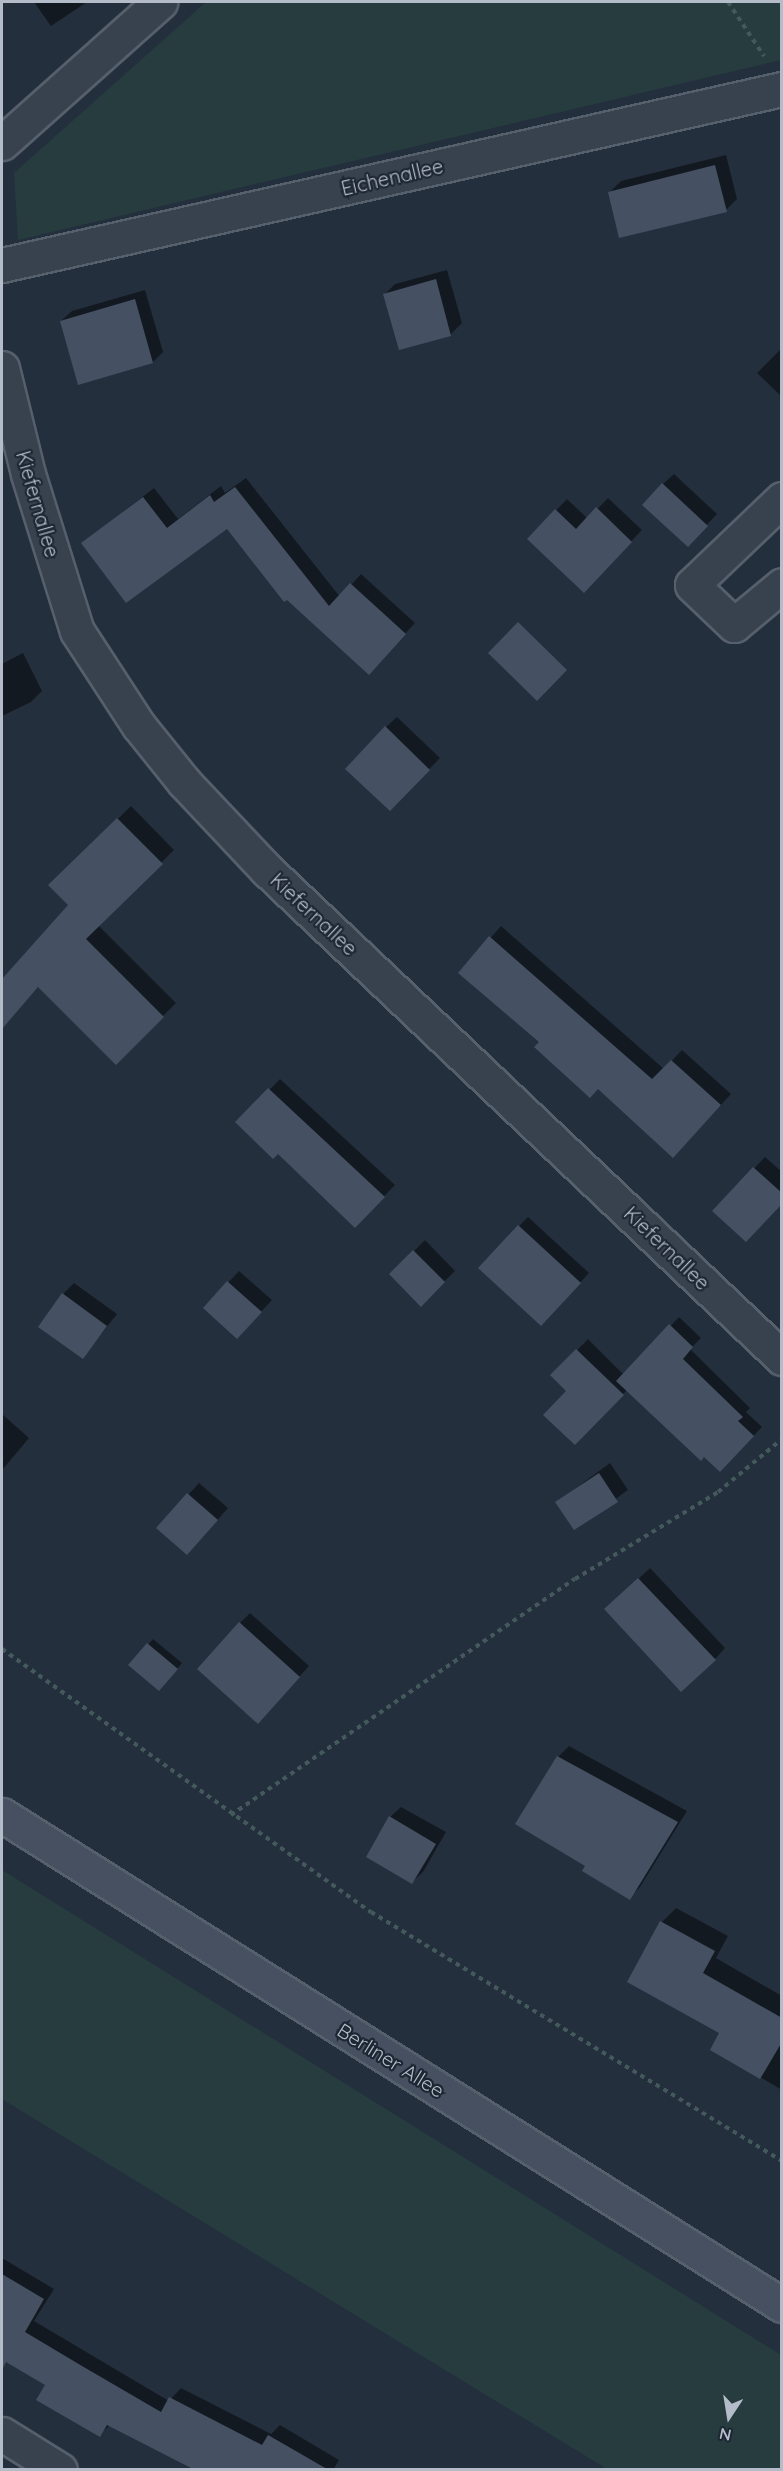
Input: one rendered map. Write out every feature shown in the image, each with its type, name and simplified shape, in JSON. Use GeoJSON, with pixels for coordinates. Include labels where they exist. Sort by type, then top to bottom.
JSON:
{"type":"FeatureCollection","features":[{"type":"Feature","properties":{"kind":"main road","name":"Berliner Allee"},"geometry":{"type":"LineString","coordinates":[[2,1815],[782,2305]]}},
{"type":"Feature","properties":{"kind":"street"},"geometry":{"type":"LineString","coordinates":[[2,143],[160,2]]}},
{"type":"Feature","properties":{"kind":"street","name":"Eichenallee"},"geometry":{"type":"LineString","coordinates":[[2,265],[776,77]]}},
{"type":"Feature","properties":{"kind":"street","name":"Kiefernallee"},"geometry":{"type":"LineString","coordinates":[[2,368],[28,474],[77,632],[139,726],[184,782],[266,869],[782,1358]]}},
{"type":"Feature","properties":{"kind":"street"},"geometry":{"type":"LineString","coordinates":[[782,499],[693,585],[734,625],[782,585]]}},
{"type":"Feature","properties":{"kind":"street"},"geometry":{"type":"LineString","coordinates":[[2,2434],[60,2469]]}},
{"type":"Feature","properties":{"kind":"path"},"geometry":{"type":"LineString","coordinates":[[728,2],[776,77]]}},
{"type":"Feature","properties":{"kind":"path"},"geometry":{"type":"LineString","coordinates":[[231,1815],[575,1579],[718,1492],[782,1439]]}},
{"type":"Feature","properties":{"kind":"path"},"geometry":{"type":"LineString","coordinates":[[2,1649],[231,1815],[371,1912],[782,2161]]}},
{"type":"Feature","properties":{"kind":"green space"},"geometry":{"type":"Polygon","coordinates":[[[206,2],[781,2],[781,60],[18,240],[14,173],[206,2]]]}},
{"type":"Feature","properties":{"kind":"green space"},"geometry":{"type":"Polygon","coordinates":[[[2,1870],[781,2355],[781,2469],[607,2469],[2,2099],[2,1870]]]}},
{"type":"Feature","properties":{"kind":"building"},"geometry":{"type":"Polygon","coordinates":[[[715,165],[727,212],[619,238],[608,192],[715,165]]]}},
{"type":"Feature","properties":{"kind":"building"},"geometry":{"type":"Polygon","coordinates":[[[436,279],[451,336],[399,350],[383,294],[436,279]]]}},
{"type":"Feature","properties":{"kind":"building"},"geometry":{"type":"Polygon","coordinates":[[[135,299],[153,363],[78,385],[60,321],[135,299]]]}},
{"type":"Feature","properties":{"kind":"building"},"geometry":{"type":"Polygon","coordinates":[[[662,483],[708,526],[688,547],[642,505],[662,483]]]}},
{"type":"Feature","properties":{"kind":"building"},"geometry":{"type":"Polygon","coordinates":[[[235,487],[329,606],[350,583],[406,634],[369,675],[287,600],[284,602],[227,529],[126,603],[81,543],[143,497],[167,528],[210,495],[214,502],[235,487]]]}},
{"type":"Feature","properties":{"kind":"building"},"geometry":{"type":"Polygon","coordinates":[[[596,507],[632,542],[584,593],[527,539],[555,509],[576,529],[596,507]]]}},
{"type":"Feature","properties":{"kind":"building"},"geometry":{"type":"Polygon","coordinates":[[[518,622],[567,670],[537,701],[488,653],[518,622]]]}},
{"type":"Feature","properties":{"kind":"building"},"geometry":{"type":"Polygon","coordinates":[[[385,726],[430,770],[390,811],[345,769],[385,726]]]}},
{"type":"Feature","properties":{"kind":"building"},"geometry":{"type":"Polygon","coordinates":[[[117,818],[163,864],[86,939],[164,1017],[116,1065],[38,987],[2,1029],[2,979],[68,905],[48,885],[117,818]]]}},
{"type":"Feature","properties":{"kind":"building"},"geometry":{"type":"Polygon","coordinates":[[[489,936],[652,1079],[671,1060],[721,1105],[673,1158],[598,1089],[590,1098],[534,1047],[539,1042],[458,973],[489,936]]]}},
{"type":"Feature","properties":{"kind":"building"},"geometry":{"type":"Polygon","coordinates":[[[268,1088],[385,1197],[355,1228],[278,1154],[273,1159],[235,1122],[268,1088]]]}},
{"type":"Feature","properties":{"kind":"building"},"geometry":{"type":"Polygon","coordinates":[[[753,1167],[782,1193],[782,1204],[746,1242],[712,1211],[753,1167]]]}},
{"type":"Feature","properties":{"kind":"building"},"geometry":{"type":"Polygon","coordinates":[[[518,1225],[581,1283],[541,1326],[478,1268],[518,1225]]]}},
{"type":"Feature","properties":{"kind":"building"},"geometry":{"type":"Polygon","coordinates":[[[413,1250],[445,1282],[421,1307],[389,1274],[413,1250]]]}},
{"type":"Feature","properties":{"kind":"building"},"geometry":{"type":"Polygon","coordinates":[[[227,1281],[262,1312],[237,1339],[203,1308],[227,1281]]]}},
{"type":"Feature","properties":{"kind":"building"},"geometry":{"type":"Polygon","coordinates":[[[62,1293],[107,1326],[83,1359],[38,1327],[62,1293]]]}},
{"type":"Feature","properties":{"kind":"building"},"geometry":{"type":"Polygon","coordinates":[[[669,1324],[693,1347],[683,1359],[743,1417],[738,1421],[754,1436],[720,1472],[704,1457],[701,1461],[616,1381],[669,1324]]]}},
{"type":"Feature","properties":{"kind":"building"},"geometry":{"type":"Polygon","coordinates":[[[576,1349],[624,1395],[575,1445],[543,1415],[566,1391],[550,1375],[576,1349]]]}},
{"type":"Feature","properties":{"kind":"building"},"geometry":{"type":"Polygon","coordinates":[[[599,1473],[618,1502],[574,1530],[555,1502],[599,1473]]]}},
{"type":"Feature","properties":{"kind":"building"},"geometry":{"type":"Polygon","coordinates":[[[187,1493],[218,1520],[187,1555],[156,1528],[187,1493]]]}},
{"type":"Feature","properties":{"kind":"building"},"geometry":{"type":"Polygon","coordinates":[[[638,1578],[716,1660],[681,1692],[604,1609],[638,1578]]]}},
{"type":"Feature","properties":{"kind":"building"},"geometry":{"type":"Polygon","coordinates":[[[239,1622],[300,1677],[258,1724],[197,1669],[239,1622]]]}},
{"type":"Feature","properties":{"kind":"building"},"geometry":{"type":"Polygon","coordinates":[[[147,1643],[178,1669],[159,1691],[128,1665],[147,1643]]]}},
{"type":"Feature","properties":{"kind":"building"},"geometry":{"type":"Polygon","coordinates":[[[557,1756],[678,1822],[630,1900],[582,1871],[585,1866],[515,1824],[557,1756]]]}},
{"type":"Feature","properties":{"kind":"building"},"geometry":{"type":"Polygon","coordinates":[[[389,1816],[436,1844],[412,1884],[366,1857],[389,1816]]]}},
{"type":"Feature","properties":{"kind":"building"},"geometry":{"type":"Polygon","coordinates":[[[660,1921],[715,1951],[703,1973],[782,2018],[782,2042],[760,2079],[710,2050],[719,2033],[627,1982],[660,1921]]]}},
{"type":"Feature","properties":{"kind":"building"},"geometry":{"type":"Polygon","coordinates":[[[2,2274],[44,2299],[25,2332],[161,2412],[169,2397],[262,2445],[268,2435],[327,2469],[193,2469],[107,2425],[100,2437],[36,2400],[45,2385],[6,2362],[2,2370],[2,2274]]]}}]}
